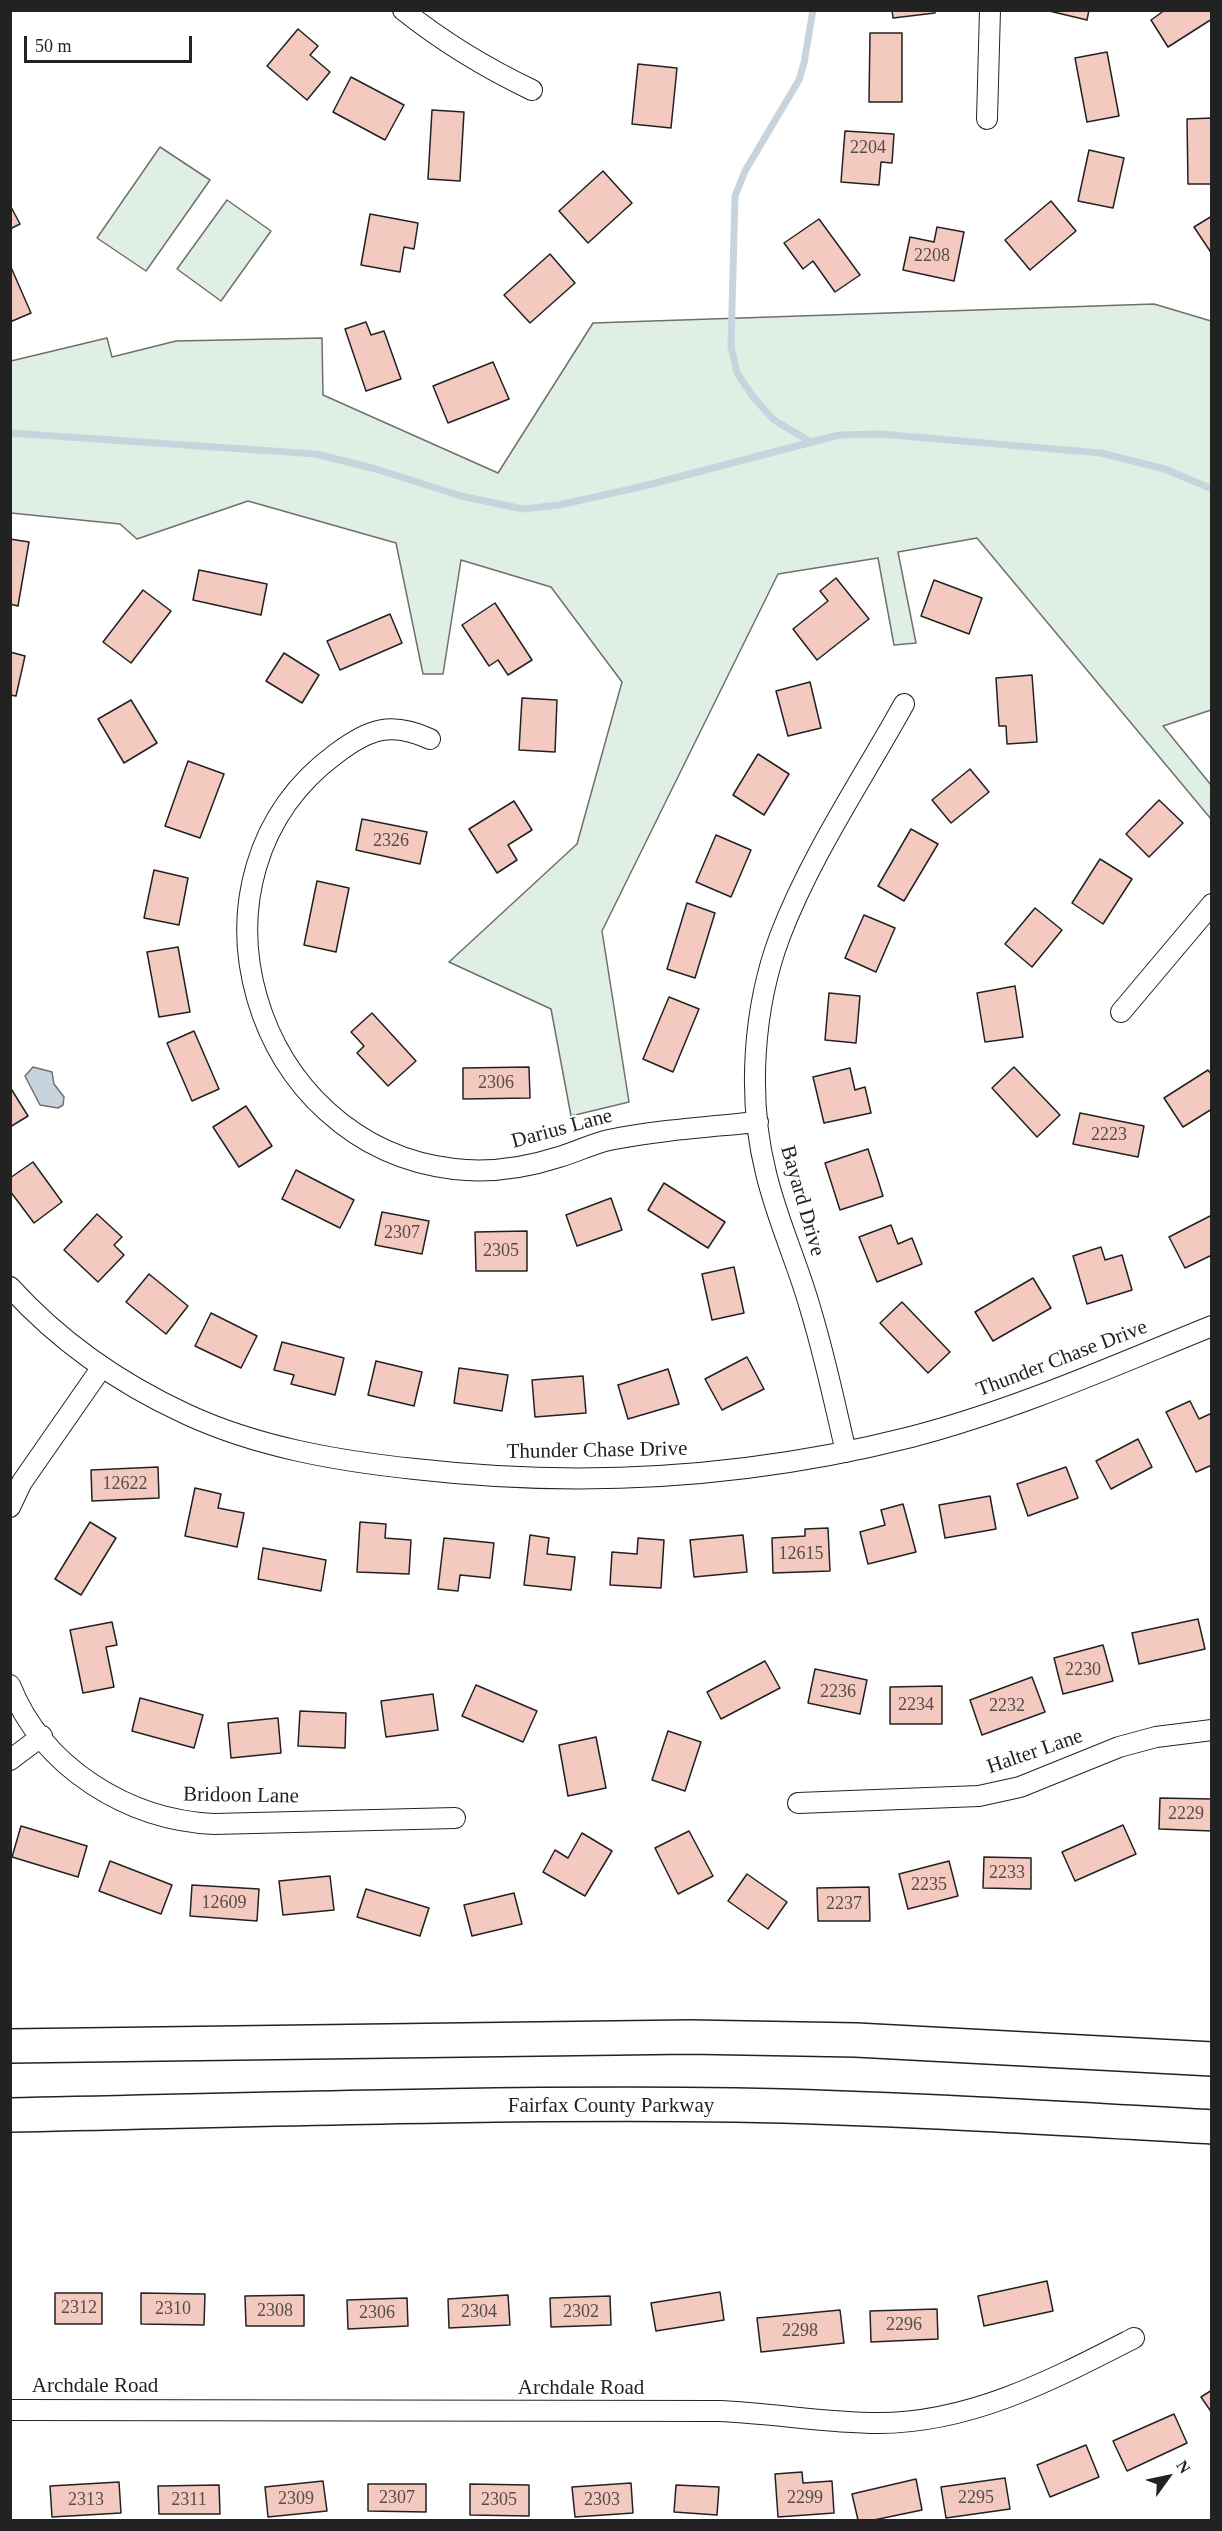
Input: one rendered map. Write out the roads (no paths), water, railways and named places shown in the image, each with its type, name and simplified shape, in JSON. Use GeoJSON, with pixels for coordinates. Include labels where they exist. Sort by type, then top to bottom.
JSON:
{"type":"FeatureCollection","features":[{"type":"Feature","properties":{"kind":"highway"},"geometry":{"type":"LineString","coordinates":[[10,2046],[690,2037],[856,2040],[1212,2059]]}},
{"type":"Feature","properties":{"kind":"highway","name":"Fairfax County Parkway"},"geometry":{"type":"LineString","coordinates":[[10,2115],[736,2105],[951,2112],[1212,2127]]}},
{"type":"Feature","properties":{"kind":"street"},"geometry":{"type":"LineString","coordinates":[[403,10],[430,31],[493,72],[532,90]]}},
{"type":"Feature","properties":{"kind":"street"},"geometry":{"type":"LineString","coordinates":[[987,119],[990,10]]}},
{"type":"Feature","properties":{"kind":"street","name":"Bayard Drive"},"geometry":{"type":"LineString","coordinates":[[846,1452],[811,1309],[780,1224],[765,1171],[758,1122],[756,1071],[760,1021],[768,976],[780,937],[801,886],[904,704]]}},
{"type":"Feature","properties":{"kind":"street","name":"Darius Lane"},"geometry":{"type":"LineString","coordinates":[[430,739],[414,732],[396,729],[377,730],[359,737],[328,759],[286,806],[267,840],[255,876],[248,915],[250,973],[260,1011],[276,1048],[311,1096],[357,1135],[394,1154],[455,1169],[497,1170],[527,1166],[604,1141],[633,1135],[758,1122]]}},
{"type":"Feature","properties":{"kind":"street"},"geometry":{"type":"LineString","coordinates":[[1120,1012],[1212,903]]}},
{"type":"Feature","properties":{"kind":"street","name":"Thunder Chase Drive"},"geometry":{"type":"LineString","coordinates":[[10,1287],[51,1328],[102,1367],[143,1393],[189,1415],[248,1438],[291,1450],[392,1467],[484,1477],[588,1479],[679,1475],[786,1463],[846,1452],[977,1418],[1054,1391],[1212,1326]]}},
{"type":"Feature","properties":{"kind":"street"},"geometry":{"type":"LineString","coordinates":[[10,1508],[22,1482],[102,1367]]}},
{"type":"Feature","properties":{"kind":"street","name":"Bridoon Lane"},"geometry":{"type":"LineString","coordinates":[[10,1685],[17,1701],[60,1757],[112,1797],[150,1814],[187,1823],[455,1818]]}},
{"type":"Feature","properties":{"kind":"street","name":"Halter Lane"},"geometry":{"type":"LineString","coordinates":[[798,1803],[979,1796],[1020,1787],[1119,1747],[1147,1739],[1212,1730]]}},
{"type":"Feature","properties":{"kind":"street"},"geometry":{"type":"LineString","coordinates":[[10,1760],[42,1736]]}},
{"type":"Feature","properties":{"kind":"street","name":"Archdale Road"},"geometry":{"type":"LineString","coordinates":[[10,2410],[719,2411],[766,2412],[835,2421],[879,2423],[949,2414],[1002,2399],[1044,2384],[1134,2338]]}},
{"type":"Feature","properties":{"kind":"waterway"},"geometry":{"type":"LineString","coordinates":[[811,442],[774,420],[754,398],[737,373],[731,346],[735,196],[745,171],[799,80],[813,10]]}},
{"type":"Feature","properties":{"kind":"waterway"},"geometry":{"type":"LineString","coordinates":[[10,433],[316,454],[376,469],[461,496],[523,509],[559,505],[640,487],[839,435],[880,434],[1101,453],[1165,469],[1212,489]]}}]}
